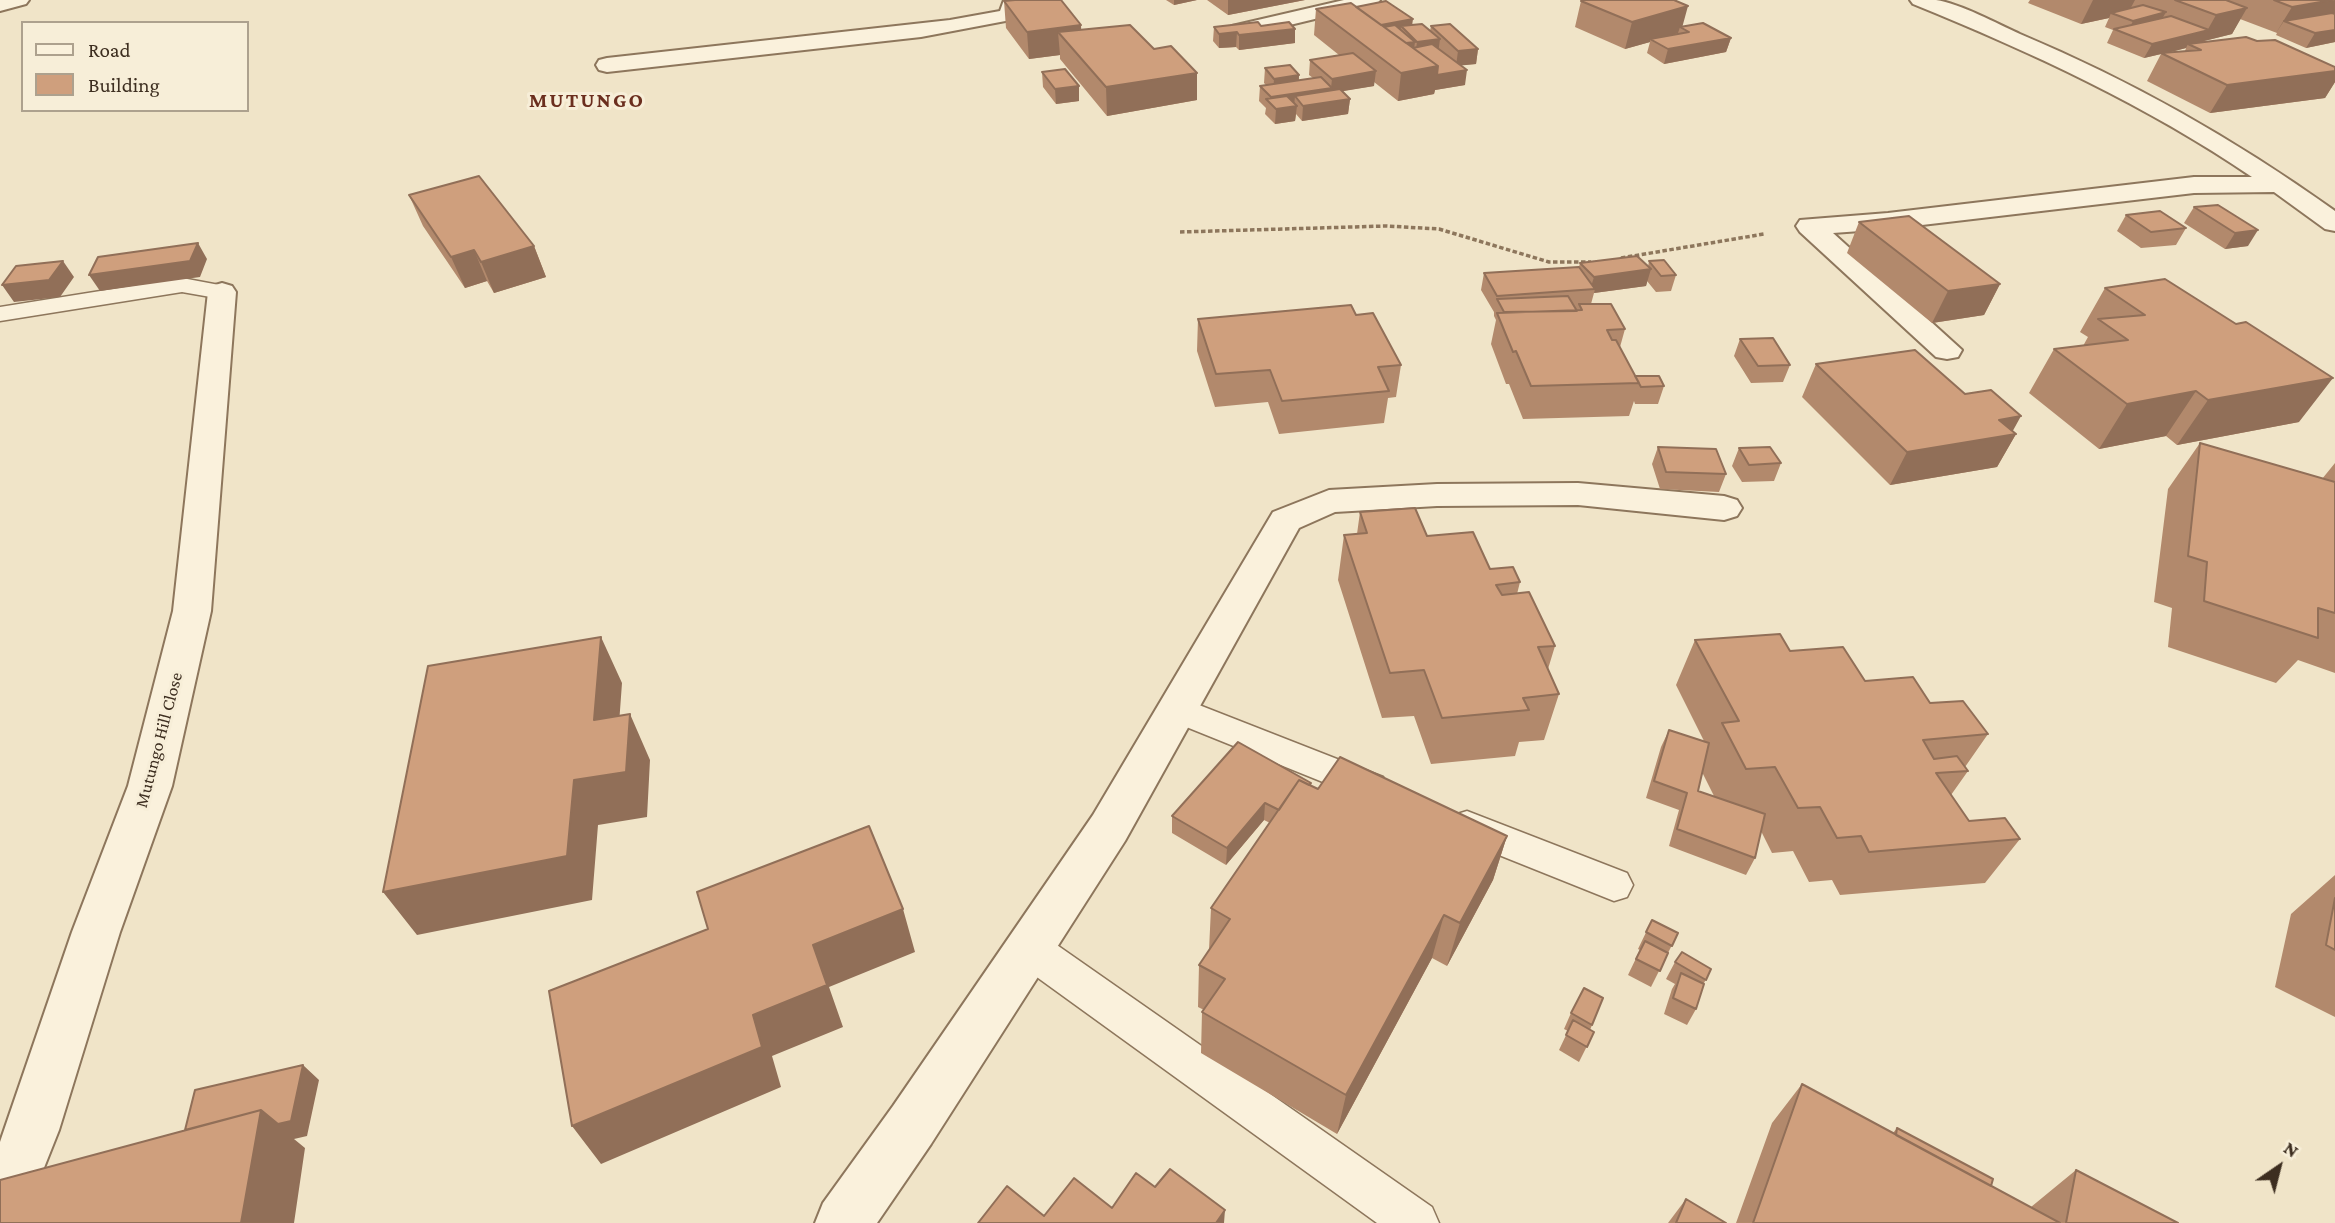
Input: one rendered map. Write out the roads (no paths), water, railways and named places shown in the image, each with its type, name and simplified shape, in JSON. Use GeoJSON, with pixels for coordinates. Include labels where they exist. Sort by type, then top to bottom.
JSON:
{"type":"FeatureCollection","features":[{"type":"Feature","properties":{"kind":"street"},"geometry":{"type":"LineString","coordinates":[[0,5],[19,0]]}},
{"type":"Feature","properties":{"kind":"street"},"geometry":{"type":"LineString","coordinates":[[607,65],[772,45],[897,34],[980,22],[1009,15],[1014,0]]}},
{"type":"Feature","properties":{"kind":"street"},"geometry":{"type":"LineString","coordinates":[[1240,31],[1370,0]]}},
{"type":"Feature","properties":{"kind":"street"},"geometry":{"type":"LineString","coordinates":[[1920,0],[1970,20],[2110,85],[2189,125],[2335,223]]}},
{"type":"Feature","properties":{"kind":"street"},"geometry":{"type":"LineString","coordinates":[[1947,350],[1810,226],[1888,221],[2194,185],[2280,184]]}},
{"type":"Feature","properties":{"kind":"street","name":"Mutungo Hill Close"},"geometry":{"type":"LineString","coordinates":[[0,1209],[32,1130],[96,932],[150,786],[168,712],[195,585],[222,292]]}},
{"type":"Feature","properties":{"kind":"street"},"geometry":{"type":"LineString","coordinates":[[843,1223],[912,1125],[1109,828],[1286,520],[1329,501],[1437,495],[1578,494],[1724,509]]}},
{"type":"Feature","properties":{"kind":"lane"},"geometry":{"type":"LineString","coordinates":[[0,314],[182,285],[222,292]]}},
{"type":"Feature","properties":{"kind":"lane"},"geometry":{"type":"LineString","coordinates":[[1176,709],[1395,797]]}},
{"type":"Feature","properties":{"kind":"lane"},"geometry":{"type":"LineString","coordinates":[[1434,813],[1614,885]]}},
{"type":"Feature","properties":{"kind":"lane"},"geometry":{"type":"LineString","coordinates":[[1030,949],[1416,1223]]}},
{"type":"Feature","properties":{"kind":"district","name":"MUTUNGO"},"geometry":{"type":"Point","coordinates":[587,101]}}]}
